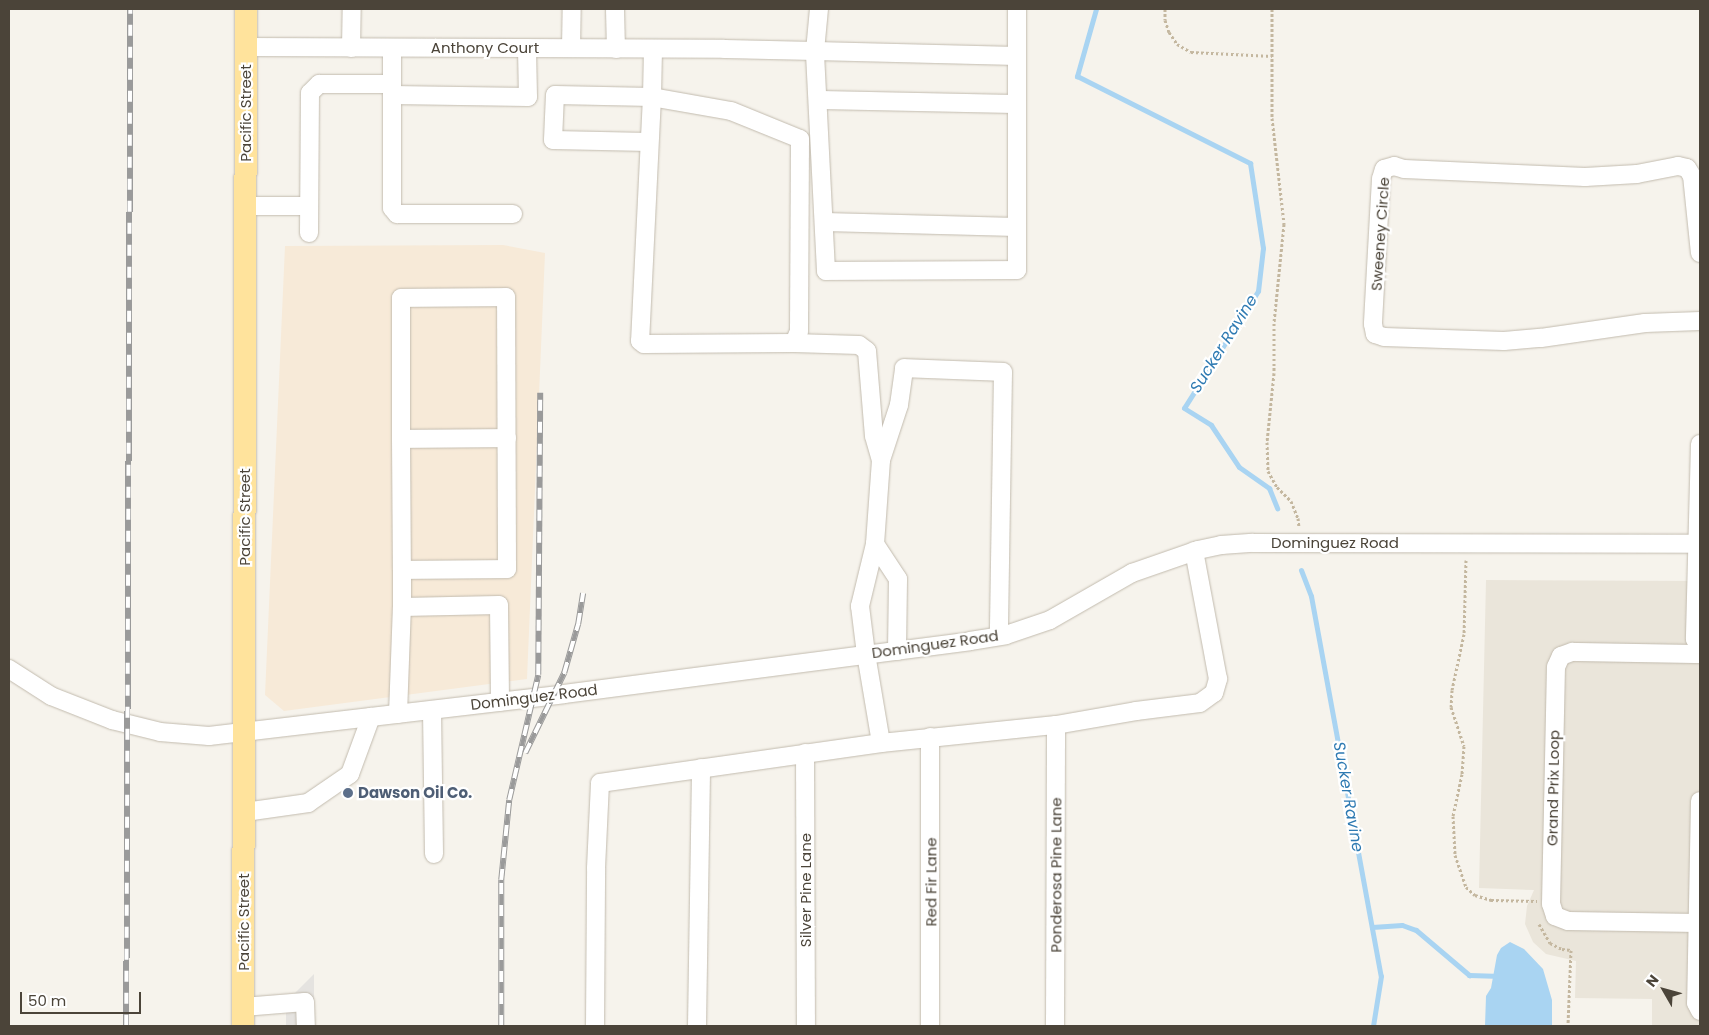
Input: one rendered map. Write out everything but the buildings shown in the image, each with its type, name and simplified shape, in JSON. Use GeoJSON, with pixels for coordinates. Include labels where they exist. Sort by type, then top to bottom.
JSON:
{"type":"FeatureCollection","features":[{"type":"Feature","properties":{"kind":"main road","name":"Pacific Street"},"geometry":{"type":"LineString","coordinates":[[243,1017],[246,732],[244,385],[246,9]]}},
{"type":"Feature","properties":{"kind":"street"},"geometry":{"type":"LineString","coordinates":[[351,48],[352,9]]}},
{"type":"Feature","properties":{"kind":"street"},"geometry":{"type":"LineString","coordinates":[[571,48],[572,9]]}},
{"type":"Feature","properties":{"kind":"street"},"geometry":{"type":"LineString","coordinates":[[615,9],[616,48]]}},
{"type":"Feature","properties":{"kind":"street"},"geometry":{"type":"LineString","coordinates":[[819,9],[815,51],[826,271],[1017,270],[1017,9]]}},
{"type":"Feature","properties":{"kind":"street","name":"Anthony Court"},"geometry":{"type":"LineString","coordinates":[[247,47],[724,49],[1016,56]]}},
{"type":"Feature","properties":{"kind":"street"},"geometry":{"type":"LineString","coordinates":[[392,48],[392,208],[397,214],[513,214]]}},
{"type":"Feature","properties":{"kind":"street"},"geometry":{"type":"LineString","coordinates":[[309,233],[310,93],[319,84],[528,97],[527,48]]}},
{"type":"Feature","properties":{"kind":"street"},"geometry":{"type":"LineString","coordinates":[[653,49],[640,341],[644,344],[794,343],[859,345],[867,351],[874,436],[881,460]]}},
{"type":"Feature","properties":{"kind":"street"},"geometry":{"type":"LineString","coordinates":[[649,142],[553,140],[555,95],[652,97],[731,111],[800,139],[799,331],[794,343]]}},
{"type":"Feature","properties":{"kind":"street"},"geometry":{"type":"LineString","coordinates":[[818,100],[1017,104]]}},
{"type":"Feature","properties":{"kind":"street","name":"Sweeney Circle"},"geometry":{"type":"LineString","coordinates":[[1700,253],[1692,176],[1688,168],[1678,166],[1637,174],[1585,177],[1424,170],[1394,166],[1384,169],[1381,178],[1372,324],[1375,334],[1384,337],[1504,341],[1540,338],[1644,323],[1700,321]]}},
{"type":"Feature","properties":{"kind":"street"},"geometry":{"type":"LineString","coordinates":[[246,206],[309,206]]}},
{"type":"Feature","properties":{"kind":"street"},"geometry":{"type":"LineString","coordinates":[[824,222],[1017,227]]}},
{"type":"Feature","properties":{"kind":"street"},"geometry":{"type":"LineString","coordinates":[[398,714],[402,607],[401,298],[506,297],[507,569],[402,570]]}},
{"type":"Feature","properties":{"kind":"street"},"geometry":{"type":"LineString","coordinates":[[881,743],[860,606],[875,544],[881,460],[899,405],[904,368],[1003,372],[999,636]]}},
{"type":"Feature","properties":{"kind":"street"},"geometry":{"type":"LineString","coordinates":[[401,439],[507,438]]}},
{"type":"Feature","properties":{"kind":"street"},"geometry":{"type":"LineString","coordinates":[[1700,444],[1699,544],[1695,639],[1700,649]]}},
{"type":"Feature","properties":{"kind":"street","name":"Dominguez Road"},"geometry":{"type":"LineString","coordinates":[[9,669],[51,696],[112,720],[160,732],[198,736],[500,702],[898,651],[999,636],[1050,620],[1132,573],[1194,551],[1253,543],[1699,544]]}},
{"type":"Feature","properties":{"kind":"street"},"geometry":{"type":"LineString","coordinates":[[875,544],[898,579],[898,651]]}},
{"type":"Feature","properties":{"kind":"street"},"geometry":{"type":"LineString","coordinates":[[595,1026],[596,868],[600,783],[881,743],[1056,725],[1136,710],[1200,703],[1214,693],[1218,679],[1194,551]]}},
{"type":"Feature","properties":{"kind":"street"},"geometry":{"type":"LineString","coordinates":[[402,607],[499,605],[500,702]]}},
{"type":"Feature","properties":{"kind":"street","name":"Grand Prix Loop"},"geometry":{"type":"LineString","coordinates":[[1698,923],[1568,921],[1555,916],[1551,904],[1556,666],[1562,656],[1572,652],[1700,654]]}},
{"type":"Feature","properties":{"kind":"street"},"geometry":{"type":"LineString","coordinates":[[432,710],[434,854]]}},
{"type":"Feature","properties":{"kind":"street"},"geometry":{"type":"LineString","coordinates":[[245,812],[308,802],[350,774],[371,717]]}},
{"type":"Feature","properties":{"kind":"street","name":"Ponderosa Pine Lane"},"geometry":{"type":"LineString","coordinates":[[1055,1026],[1056,725]]}},
{"type":"Feature","properties":{"kind":"street","name":"Red Fir Lane"},"geometry":{"type":"LineString","coordinates":[[930,737],[930,1026]]}},
{"type":"Feature","properties":{"kind":"street","name":"Silver Pine Lane"},"geometry":{"type":"LineString","coordinates":[[805,753],[806,1026]]}},
{"type":"Feature","properties":{"kind":"street"},"geometry":{"type":"LineString","coordinates":[[696,1026],[701,768]]}},
{"type":"Feature","properties":{"kind":"street"},"geometry":{"type":"LineString","coordinates":[[1700,801],[1696,1003],[1700,1011]]}},
{"type":"Feature","properties":{"kind":"street"},"geometry":{"type":"LineString","coordinates":[[243,1017],[305,1002],[306,1026]]}},
{"type":"Feature","properties":{"kind":"path"},"geometry":{"type":"LineString","coordinates":[[1165,9],[1165,20],[1169,32],[1177,44],[1191,52],[1272,56]]}},
{"type":"Feature","properties":{"kind":"path"},"geometry":{"type":"LineString","coordinates":[[1272,9],[1272,118],[1284,224],[1274,323],[1274,373],[1267,442],[1268,471],[1277,487],[1291,501],[1298,518],[1300,543]]}},
{"type":"Feature","properties":{"kind":"path"},"geometry":{"type":"LineString","coordinates":[[1466,543],[1464,634],[1452,690],[1451,707],[1464,746],[1462,774],[1453,810],[1455,855],[1466,887],[1475,895],[1491,900],[1540,901],[1539,909]]}},
{"type":"Feature","properties":{"kind":"path"},"geometry":{"type":"LineString","coordinates":[[1538,919],[1542,932],[1550,943],[1562,949],[1571,950],[1568,1026]]}},
{"type":"Feature","properties":{"kind":"shaded area"},"geometry":{"type":"Polygon","coordinates":[[[503,245],[545,253],[527,679],[284,711],[265,695],[285,246],[503,245]]]}},
{"type":"Feature","properties":{"kind":"shaded area"},"geometry":{"type":"Polygon","coordinates":[[[1486,580],[1700,581],[1700,1026],[1652,1026],[1652,999],[1575,998],[1576,961],[1546,954],[1533,942],[1525,924],[1527,906],[1534,890],[1479,888],[1486,580]]]}},
{"type":"Feature","properties":{"kind":"shaded area"},"geometry":{"type":"Polygon","coordinates":[[[314,974],[314,1026],[286,1026],[286,996],[294,994],[314,974]]]}},
{"type":"Feature","properties":{"kind":"water"},"geometry":{"type":"Polygon","coordinates":[[[1510,942],[1524,949],[1543,969],[1552,1000],[1552,1026],[1485,1026],[1486,996],[1491,988],[1497,955],[1501,948],[1510,942]]]}},
{"type":"Feature","properties":{"kind":"waterway","name":"Sucker Ravine"},"geometry":{"type":"LineString","coordinates":[[1096,9],[1077,76],[1250,163],[1263,248],[1258,291],[1184,408],[1211,425],[1239,467],[1269,488],[1277,508]]}},
{"type":"Feature","properties":{"kind":"waterway","name":"Sucker Ravine"},"geometry":{"type":"LineString","coordinates":[[1301,570],[1311,596],[1381,976],[1373,1026]]}},
{"type":"Feature","properties":{"kind":"waterway"},"geometry":{"type":"LineString","coordinates":[[1372,927],[1402,925],[1416,930],[1469,975],[1493,976]]}},
{"type":"Feature","properties":{"kind":"railway"},"geometry":{"type":"LineString","coordinates":[[126,1026],[130,9]]}},
{"type":"Feature","properties":{"kind":"railway"},"geometry":{"type":"LineString","coordinates":[[501,1026],[501,880],[509,800],[538,675],[540,393]]}},
{"type":"Feature","properties":{"kind":"railway"},"geometry":{"type":"LineString","coordinates":[[525,753],[564,673],[578,624],[583,593]]}},
{"type":"Feature","properties":{"kind":"place","name":"Dawson Oil Co."},"geometry":{"type":"Point","coordinates":[348,793]}}]}
